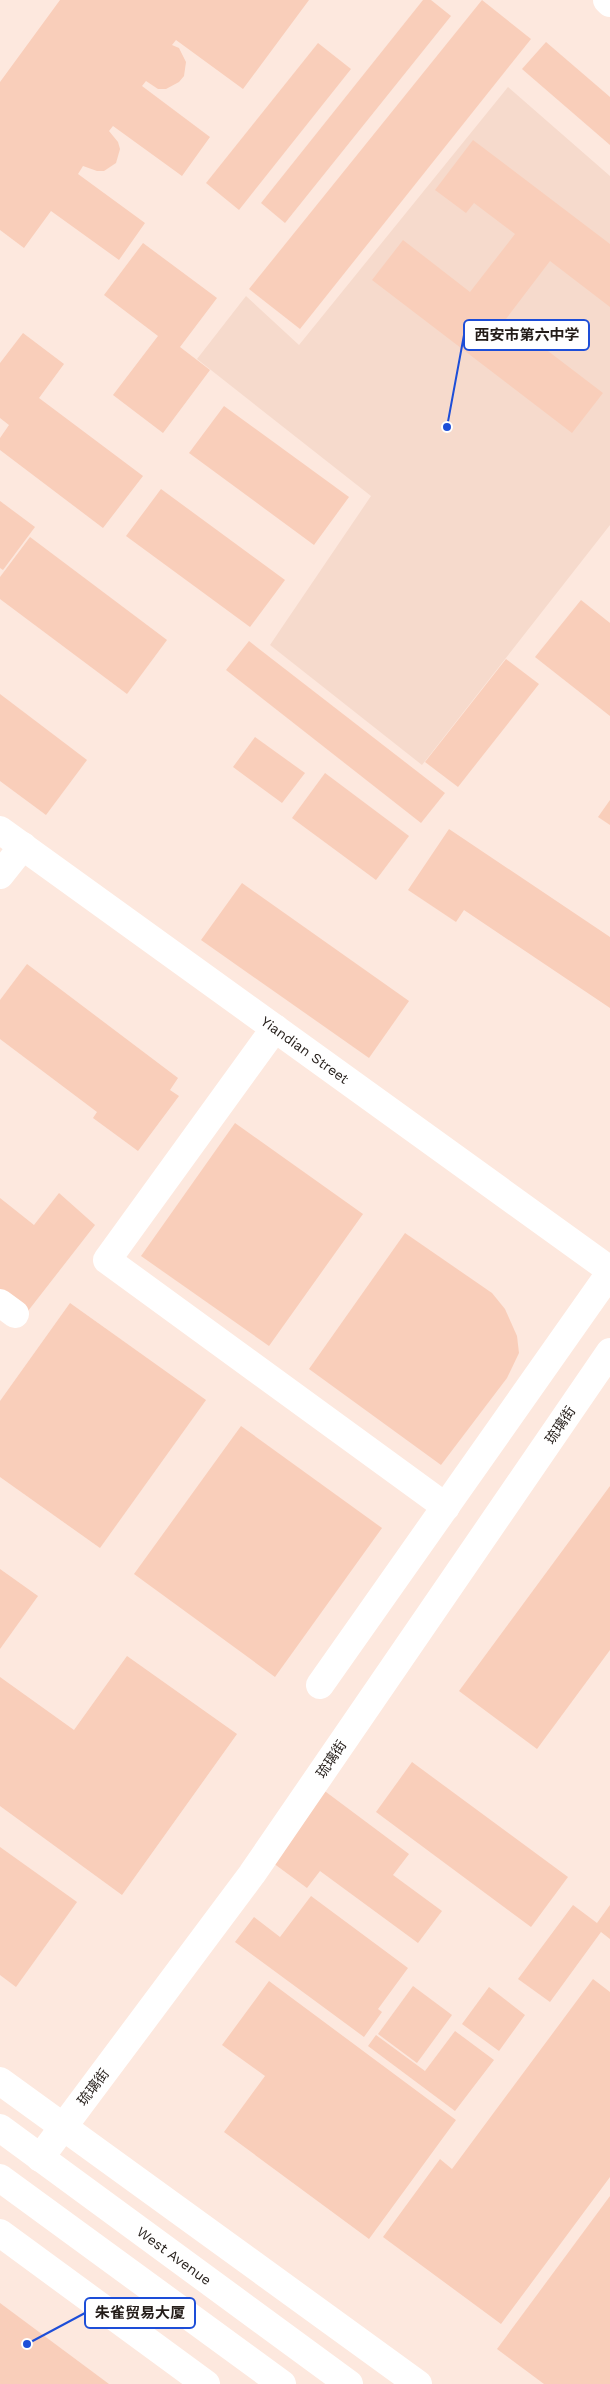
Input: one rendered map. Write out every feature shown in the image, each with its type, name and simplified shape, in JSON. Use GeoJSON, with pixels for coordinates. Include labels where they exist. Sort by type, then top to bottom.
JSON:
{"type":"FeatureCollection","features":[{"type":"Feature","properties":{"kind":"street"},"geometry":{"type":"LineString","coordinates":[[607,0],[610,3]]}},
{"type":"Feature","properties":{"kind":"street","name":"Yiandian Street"},"geometry":{"type":"LineString","coordinates":[[0,830],[610,1272]]}},
{"type":"Feature","properties":{"kind":"street"},"geometry":{"type":"LineString","coordinates":[[0,875],[23,846]]}},
{"type":"Feature","properties":{"kind":"street"},"geometry":{"type":"LineString","coordinates":[[275,1028],[106,1260],[446,1507]]}},
{"type":"Feature","properties":{"kind":"street"},"geometry":{"type":"LineString","coordinates":[[320,1685],[610,1272]]}},
{"type":"Feature","properties":{"kind":"street","name":"琉璃街"},"geometry":{"type":"LineString","coordinates":[[40,2158],[252,1874],[610,1352]]}},
{"type":"Feature","properties":{"kind":"street"},"geometry":{"type":"LineString","coordinates":[[0,2081],[62,2128],[418,2384]]}},
{"type":"Feature","properties":{"kind":"street","name":"West Avenue"},"geometry":{"type":"LineString","coordinates":[[0,2128],[349,2384]]}},
{"type":"Feature","properties":{"kind":"street"},"geometry":{"type":"LineString","coordinates":[[0,2178],[282,2384]]}},
{"type":"Feature","properties":{"kind":"street"},"geometry":{"type":"LineString","coordinates":[[0,2233],[206,2384]]}},
{"type":"Feature","properties":{"kind":"shaded area"},"geometry":{"type":"Polygon","coordinates":[[[508,87],[610,176],[610,525],[422,765],[270,645],[371,496],[197,359],[246,296],[299,345],[508,87]]]}},
{"type":"Feature","properties":{"kind":"building"},"geometry":{"type":"Polygon","coordinates":[[[60,0],[309,0],[243,89],[176,40],[172,45],[179,48],[186,62],[184,76],[179,82],[166,89],[158,89],[146,81],[142,86],[210,137],[182,176],[113,126],[109,131],[118,142],[120,149],[116,163],[104,171],[97,171],[83,166],[78,174],[145,223],[119,260],[51,211],[24,248],[0,230],[0,82],[60,0]]]}},
{"type":"Feature","properties":{"kind":"building"},"geometry":{"type":"Polygon","coordinates":[[[423,0],[431,0],[451,16],[285,223],[261,203],[423,0]]]}},
{"type":"Feature","properties":{"kind":"building"},"geometry":{"type":"Polygon","coordinates":[[[482,0],[531,39],[300,329],[249,289],[482,0]]]}},
{"type":"Feature","properties":{"kind":"building"},"geometry":{"type":"Polygon","coordinates":[[[546,42],[610,97],[610,145],[522,69],[546,42]]]}},
{"type":"Feature","properties":{"kind":"building"},"geometry":{"type":"Polygon","coordinates":[[[318,43],[351,69],[239,210],[206,183],[318,43]]]}},
{"type":"Feature","properties":{"kind":"building"},"geometry":{"type":"Polygon","coordinates":[[[473,140],[610,244],[610,307],[550,261],[506,319],[603,393],[572,433],[372,280],[403,240],[470,292],[515,234],[474,203],[466,213],[435,190],[473,140]]]}},
{"type":"Feature","properties":{"kind":"building"},"geometry":{"type":"Polygon","coordinates":[[[143,243],[217,298],[180,347],[210,370],[163,433],[113,395],[158,336],[104,295],[143,243]]]}},
{"type":"Feature","properties":{"kind":"building"},"geometry":{"type":"Polygon","coordinates":[[[23,333],[64,364],[39,398],[143,476],[103,528],[0,450],[0,438],[9,425],[0,418],[0,363],[23,333]]]}},
{"type":"Feature","properties":{"kind":"building"},"geometry":{"type":"Polygon","coordinates":[[[224,406],[349,497],[314,545],[189,453],[224,406]]]}},
{"type":"Feature","properties":{"kind":"building"},"geometry":{"type":"Polygon","coordinates":[[[161,489],[285,580],[250,627],[126,536],[161,489]]]}},
{"type":"Feature","properties":{"kind":"building"},"geometry":{"type":"Polygon","coordinates":[[[0,501],[35,527],[3,570],[0,568],[0,501]]]}},
{"type":"Feature","properties":{"kind":"building"},"geometry":{"type":"Polygon","coordinates":[[[30,537],[167,640],[127,694],[0,599],[0,577],[30,537]]]}},
{"type":"Feature","properties":{"kind":"building"},"geometry":{"type":"Polygon","coordinates":[[[581,600],[610,623],[610,716],[535,657],[581,600]]]}},
{"type":"Feature","properties":{"kind":"building"},"geometry":{"type":"Polygon","coordinates":[[[249,641],[445,793],[421,823],[226,670],[249,641]]]}},
{"type":"Feature","properties":{"kind":"building"},"geometry":{"type":"Polygon","coordinates":[[[506,659],[539,684],[458,787],[425,762],[506,659]]]}},
{"type":"Feature","properties":{"kind":"building"},"geometry":{"type":"Polygon","coordinates":[[[0,694],[87,760],[46,815],[0,781],[0,694]]]}},
{"type":"Feature","properties":{"kind":"building"},"geometry":{"type":"Polygon","coordinates":[[[255,737],[305,773],[282,803],[233,767],[255,737]]]}},
{"type":"Feature","properties":{"kind":"building"},"geometry":{"type":"Polygon","coordinates":[[[325,773],[409,836],[376,880],[292,818],[325,773]]]}},
{"type":"Feature","properties":{"kind":"building"},"geometry":{"type":"Polygon","coordinates":[[[610,800],[610,825],[598,817],[610,800]]]}},
{"type":"Feature","properties":{"kind":"building"},"geometry":{"type":"Polygon","coordinates":[[[449,829],[610,937],[610,1008],[464,910],[456,922],[408,890],[449,829]]]}},
{"type":"Feature","properties":{"kind":"building"},"geometry":{"type":"Polygon","coordinates":[[[242,883],[409,1001],[369,1058],[201,940],[242,883]]]}},
{"type":"Feature","properties":{"kind":"building"},"geometry":{"type":"Polygon","coordinates":[[[27,964],[178,1078],[170,1090],[179,1096],[138,1151],[93,1118],[97,1112],[0,1039],[0,1000],[27,964]]]}},
{"type":"Feature","properties":{"kind":"building"},"geometry":{"type":"Polygon","coordinates":[[[235,1123],[363,1214],[269,1346],[141,1256],[235,1123]]]}},
{"type":"Feature","properties":{"kind":"building"},"geometry":{"type":"Polygon","coordinates":[[[59,1193],[95,1225],[28,1311],[0,1290],[0,1198],[34,1225],[59,1193]]]}},
{"type":"Feature","properties":{"kind":"building"},"geometry":{"type":"Polygon","coordinates":[[[405,1233],[492,1293],[505,1309],[517,1336],[519,1353],[507,1378],[441,1465],[309,1369],[405,1233]]]}},
{"type":"Feature","properties":{"kind":"building"},"geometry":{"type":"Polygon","coordinates":[[[70,1303],[206,1400],[100,1548],[0,1477],[0,1401],[70,1303]]]}},
{"type":"Feature","properties":{"kind":"building"},"geometry":{"type":"Polygon","coordinates":[[[241,1426],[382,1528],[275,1677],[134,1574],[241,1426]]]}},
{"type":"Feature","properties":{"kind":"building"},"geometry":{"type":"Polygon","coordinates":[[[610,1486],[610,1650],[537,1749],[459,1691],[610,1486]]]}},
{"type":"Feature","properties":{"kind":"building"},"geometry":{"type":"Polygon","coordinates":[[[0,1569],[38,1596],[0,1649],[0,1569]]]}},
{"type":"Feature","properties":{"kind":"building"},"geometry":{"type":"Polygon","coordinates":[[[127,1656],[237,1734],[122,1895],[0,1806],[0,1677],[74,1730],[127,1656]]]}},
{"type":"Feature","properties":{"kind":"building"},"geometry":{"type":"Polygon","coordinates":[[[412,1762],[568,1877],[531,1927],[376,1812],[412,1762]]]}},
{"type":"Feature","properties":{"kind":"building"},"geometry":{"type":"Polygon","coordinates":[[[322,1789],[409,1854],[393,1875],[442,1911],[418,1943],[320,1871],[307,1888],[269,1860],[322,1789]]]}},
{"type":"Feature","properties":{"kind":"building"},"geometry":{"type":"Polygon","coordinates":[[[0,1847],[77,1902],[16,1987],[0,1975],[0,1847]]]}},
{"type":"Feature","properties":{"kind":"building"},"geometry":{"type":"Polygon","coordinates":[[[311,1896],[408,1968],[378,2009],[382,2012],[364,2037],[235,1942],[254,1917],[280,1937],[311,1896]]]}},
{"type":"Feature","properties":{"kind":"building"},"geometry":{"type":"Polygon","coordinates":[[[573,1905],[597,1923],[610,1905],[610,1939],[601,1932],[550,2002],[518,1979],[573,1905]]]}},
{"type":"Feature","properties":{"kind":"building"},"geometry":{"type":"Polygon","coordinates":[[[593,1979],[610,1992],[610,2177],[501,2324],[383,2237],[440,2159],[452,2169],[593,1979]]]}},
{"type":"Feature","properties":{"kind":"building"},"geometry":{"type":"Polygon","coordinates":[[[269,1981],[456,2120],[369,2239],[224,2132],[265,2076],[222,2045],[269,1981]]]}},
{"type":"Feature","properties":{"kind":"building"},"geometry":{"type":"Polygon","coordinates":[[[413,1986],[452,2015],[417,2063],[378,2034],[413,1986]]]}},
{"type":"Feature","properties":{"kind":"building"},"geometry":{"type":"Polygon","coordinates":[[[489,1987],[525,2015],[499,2051],[462,2024],[489,1987]]]}},
{"type":"Feature","properties":{"kind":"building"},"geometry":{"type":"Polygon","coordinates":[[[455,2031],[494,2060],[455,2111],[368,2046],[376,2035],[425,2071],[455,2031]]]}},
{"type":"Feature","properties":{"kind":"building"},"geometry":{"type":"Polygon","coordinates":[[[610,2196],[610,2384],[544,2384],[497,2349],[610,2196]]]}},
{"type":"Feature","properties":{"kind":"building"},"geometry":{"type":"Polygon","coordinates":[[[0,2303],[109,2384],[0,2384],[0,2303]]]}},
{"type":"Feature","properties":{"kind":"place","name":"西安市第六中学"},"geometry":{"type":"Point","coordinates":[447,427]}},
{"type":"Feature","properties":{"kind":"place","name":"朱雀贸易大厦"},"geometry":{"type":"Point","coordinates":[27,2344]}}]}
